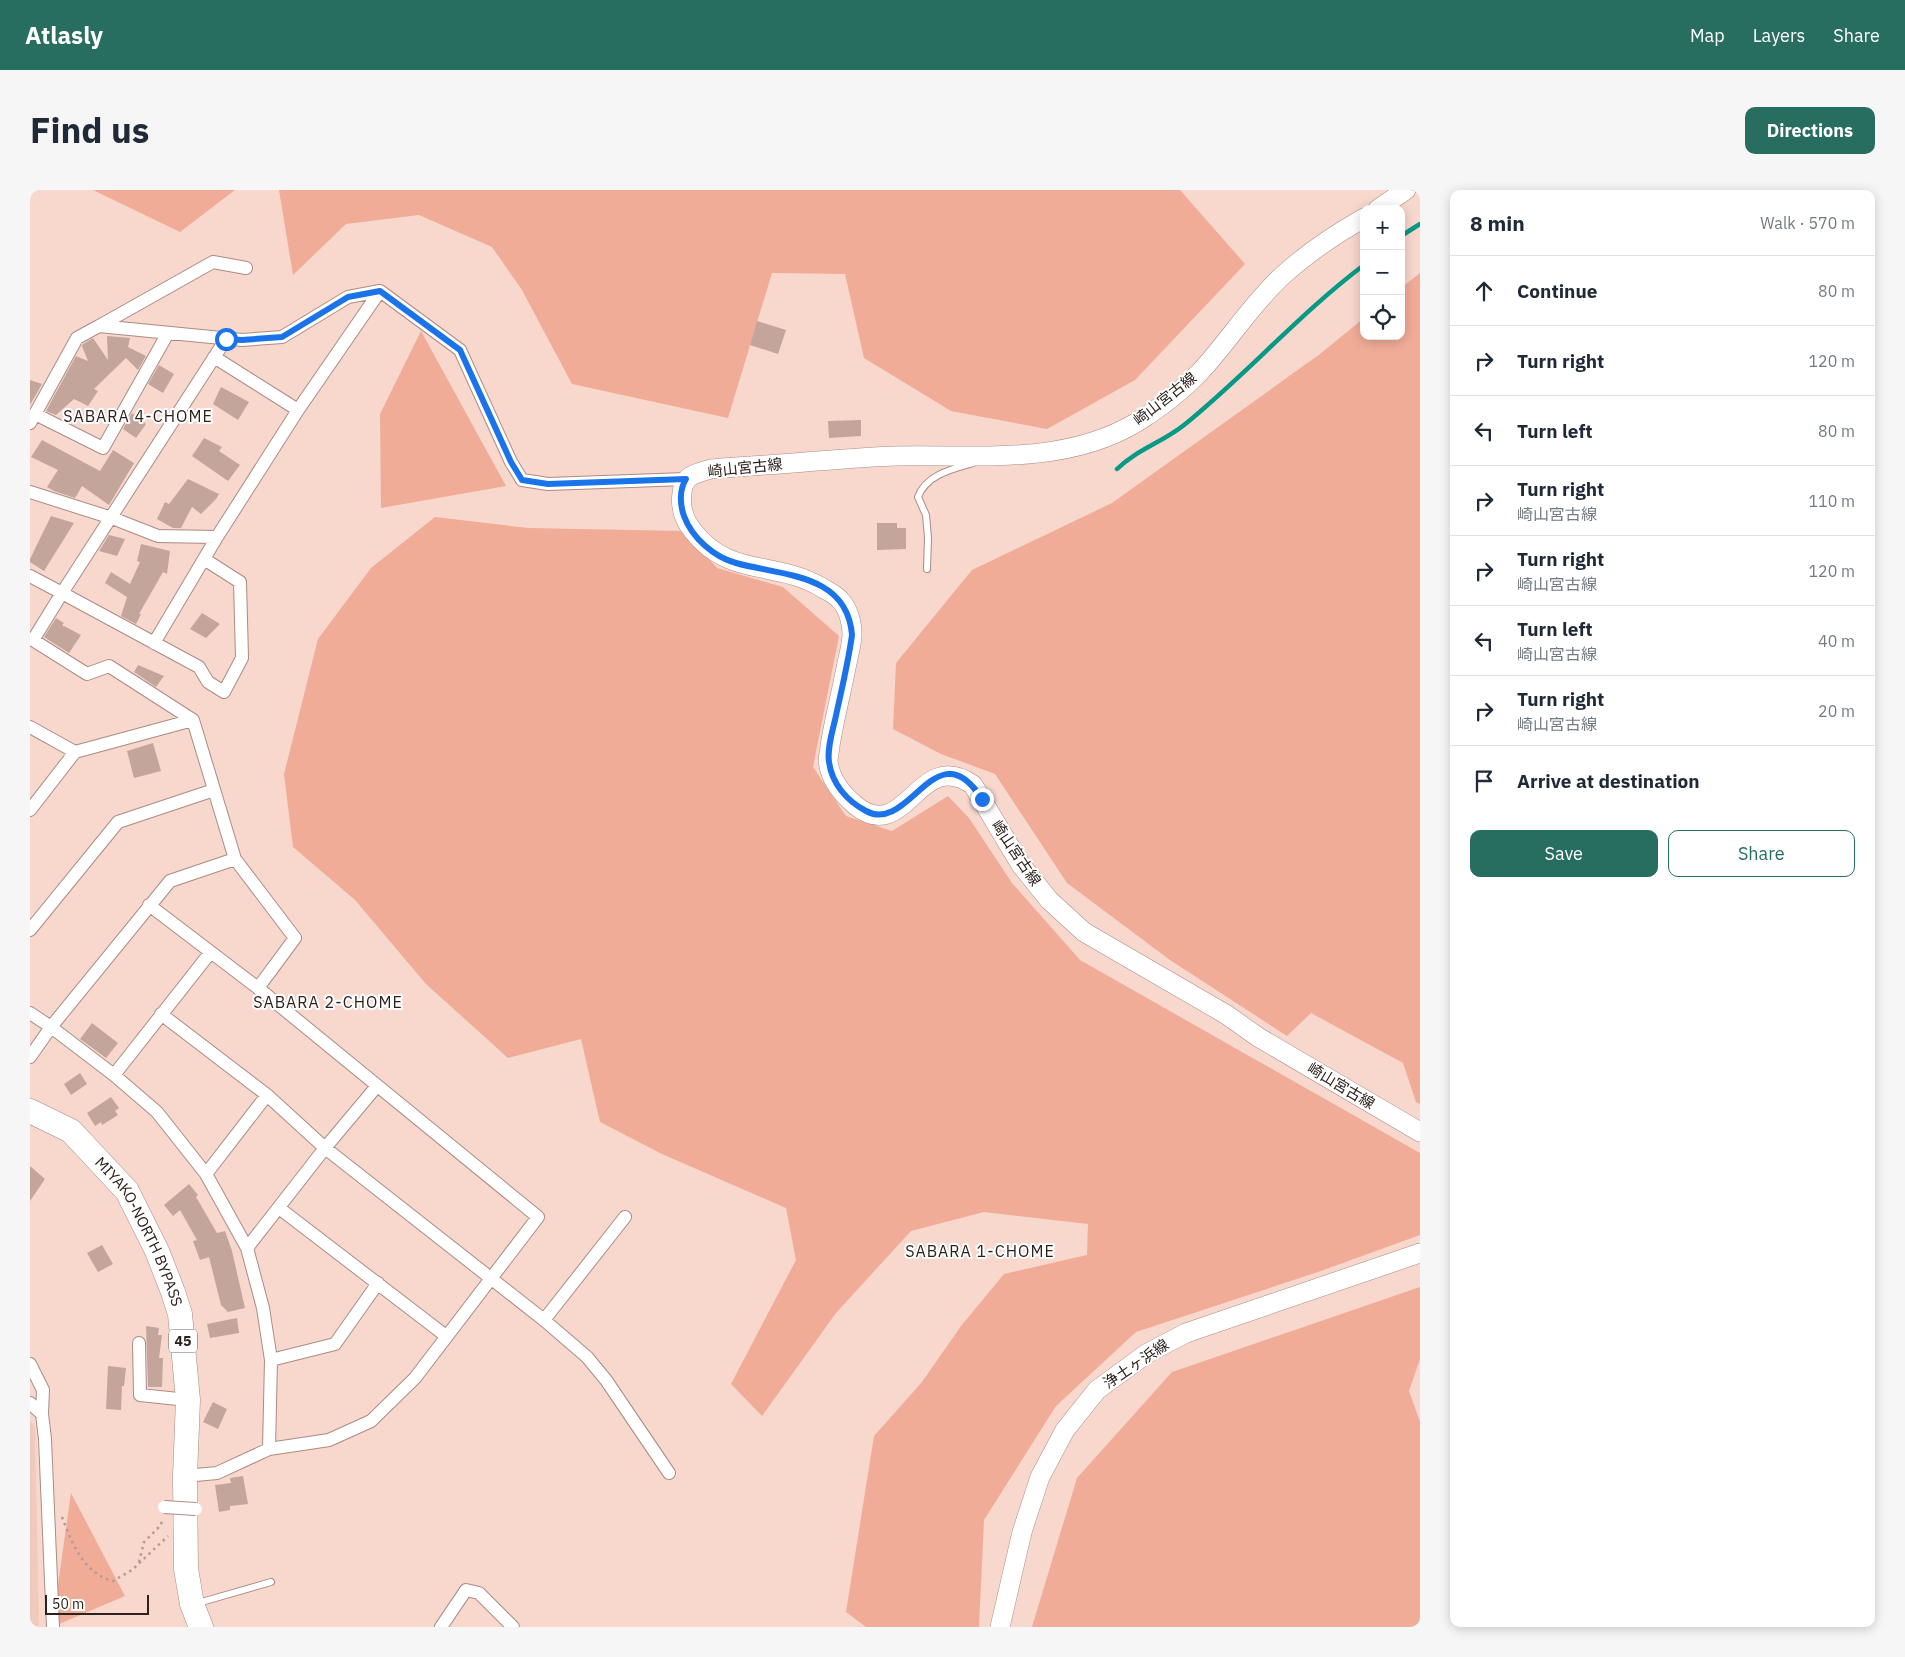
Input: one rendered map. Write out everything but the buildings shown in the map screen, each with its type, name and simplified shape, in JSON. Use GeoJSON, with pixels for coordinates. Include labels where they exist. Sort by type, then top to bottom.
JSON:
{"type":"FeatureCollection","features":[{"type":"Feature","properties":{"kind":"highway","name":"MIYAKO-NORTH BYPASS"},"geometry":{"type":"LineString","coordinates":[[30,1111],[71,1131],[127,1191],[157,1251],[180,1314],[188,1400],[184,1476],[190,1516],[186,1569],[192,1604],[201,1627]]}},
{"type":"Feature","properties":{"kind":"main road"},"geometry":{"type":"LineString","coordinates":[[1384,205],[1406,190]]}},
{"type":"Feature","properties":{"kind":"main road","name":"崎山宮古線"},"geometry":{"type":"LineString","coordinates":[[1360,221],[1309,253],[1280,278],[1237,326],[1200,372],[1173,396],[1136,424],[1075,448],[991,457],[894,456],[725,468],[697,473],[686,479],[682,485],[682,510],[687,524],[702,543],[718,556],[735,563],[799,576],[840,599],[847,610],[852,635],[828,761],[834,781],[857,806],[872,815],[889,814],[898,810],[924,785],[936,777],[950,775],[963,778],[973,785],[1020,865],[1049,900],[1084,932],[1170,981],[1227,1015],[1258,1037],[1420,1132]]}},
{"type":"Feature","properties":{"kind":"main road","name":"浄土ヶ浜線"},"geometry":{"type":"LineString","coordinates":[[1000,1627],[1022,1532],[1040,1477],[1065,1430],[1098,1390],[1146,1354],[1186,1333],[1420,1253]]}},
{"type":"Feature","properties":{"kind":"street"},"geometry":{"type":"LineString","coordinates":[[168,333],[103,448],[32,419],[77,338],[213,262],[246,268]]}},
{"type":"Feature","properties":{"kind":"street"},"geometry":{"type":"LineString","coordinates":[[99,326],[242,340],[282,337],[348,297],[380,291],[460,350],[511,462],[522,480],[548,484],[686,479]]}},
{"type":"Feature","properties":{"kind":"street"},"geometry":{"type":"LineString","coordinates":[[154,644],[204,559],[298,410],[380,291]]}},
{"type":"Feature","properties":{"kind":"street"},"geometry":{"type":"LineString","coordinates":[[226,339],[31,641],[87,674],[109,666],[193,720],[235,859],[295,938],[258,988]]}},
{"type":"Feature","properties":{"kind":"street"},"geometry":{"type":"LineString","coordinates":[[214,358],[298,410]]}},
{"type":"Feature","properties":{"kind":"street"},"geometry":{"type":"LineString","coordinates":[[30,492],[112,518],[158,536],[217,538]]}},
{"type":"Feature","properties":{"kind":"street"},"geometry":{"type":"LineString","coordinates":[[30,576],[198,667],[208,682],[224,692],[242,658],[240,582],[204,559]]}},
{"type":"Feature","properties":{"kind":"street"},"geometry":{"type":"LineString","coordinates":[[30,810],[75,752],[193,720]]}},
{"type":"Feature","properties":{"kind":"street"},"geometry":{"type":"LineString","coordinates":[[30,728],[75,752]]}},
{"type":"Feature","properties":{"kind":"street"},"geometry":{"type":"LineString","coordinates":[[30,930],[118,822],[214,790]]}},
{"type":"Feature","properties":{"kind":"street"},"geometry":{"type":"LineString","coordinates":[[30,1057],[51,1026],[149,905],[170,882],[235,859]]}},
{"type":"Feature","properties":{"kind":"street"},"geometry":{"type":"LineString","coordinates":[[149,905],[258,988],[538,1217],[415,1378],[371,1421],[329,1440],[269,1449],[217,1473],[184,1476]]}},
{"type":"Feature","properties":{"kind":"street"},"geometry":{"type":"LineString","coordinates":[[114,1075],[210,953]]}},
{"type":"Feature","properties":{"kind":"street"},"geometry":{"type":"LineString","coordinates":[[30,1013],[51,1026],[114,1075],[157,1112],[206,1174],[247,1248],[263,1308],[271,1360],[269,1449]]}},
{"type":"Feature","properties":{"kind":"street"},"geometry":{"type":"LineString","coordinates":[[161,1014],[267,1095],[324,1148],[544,1320],[587,1357],[597,1368],[669,1472]]}},
{"type":"Feature","properties":{"kind":"street"},"geometry":{"type":"LineString","coordinates":[[247,1248],[280,1208],[324,1148],[377,1086]]}},
{"type":"Feature","properties":{"kind":"street"},"geometry":{"type":"LineString","coordinates":[[206,1174],[267,1095]]}},
{"type":"Feature","properties":{"kind":"street"},"geometry":{"type":"LineString","coordinates":[[280,1208],[446,1336]]}},
{"type":"Feature","properties":{"kind":"street"},"geometry":{"type":"LineString","coordinates":[[544,1320],[624,1217]]}},
{"type":"Feature","properties":{"kind":"street"},"geometry":{"type":"LineString","coordinates":[[271,1360],[335,1344],[378,1283]]}},
{"type":"Feature","properties":{"kind":"street"},"geometry":{"type":"LineString","coordinates":[[139,1343],[140,1395],[188,1400]]}},
{"type":"Feature","properties":{"kind":"street"},"geometry":{"type":"LineString","coordinates":[[30,1364],[44,1390],[42,1414],[45,1439],[53,1627]]}},
{"type":"Feature","properties":{"kind":"street"},"geometry":{"type":"LineString","coordinates":[[30,1403],[42,1414]]}},
{"type":"Feature","properties":{"kind":"street"},"geometry":{"type":"LineString","coordinates":[[164,1507],[190,1516]]}},
{"type":"Feature","properties":{"kind":"street"},"geometry":{"type":"LineString","coordinates":[[441,1627],[466,1590],[479,1594],[513,1627]]}},
{"type":"Feature","properties":{"kind":"lane"},"geometry":{"type":"LineString","coordinates":[[927,569],[928,538],[926,515],[918,497],[921,488],[941,473],[991,457]]}},
{"type":"Feature","properties":{"kind":"lane"},"geometry":{"type":"LineString","coordinates":[[192,1604],[271,1582]]}},
{"type":"Feature","properties":{"kind":"path"},"geometry":{"type":"LineString","coordinates":[[139,1562],[144,1542],[161,1525],[164,1507]]}},
{"type":"Feature","properties":{"kind":"path"},"geometry":{"type":"LineString","coordinates":[[61,1516],[83,1562],[102,1578],[113,1581],[132,1570],[190,1516]]}},
{"type":"Feature","properties":{"kind":"shaded area"},"geometry":{"type":"Polygon","coordinates":[[[93,190],[235,190],[180,232],[93,190]]]}},
{"type":"Feature","properties":{"kind":"shaded area"},"geometry":{"type":"Polygon","coordinates":[[[279,190],[1180,190],[1245,264],[1135,380],[1047,429],[951,411],[864,358],[845,274],[772,273],[728,418],[572,384],[522,290],[492,247],[419,215],[346,224],[293,275],[279,190]]]}},
{"type":"Feature","properties":{"kind":"shaded area"},"geometry":{"type":"Polygon","coordinates":[[[1420,273],[1420,1104],[1416,1102],[1403,1063],[1311,1013],[1287,1036],[1170,960],[1067,883],[995,774],[941,754],[893,729],[896,663],[972,570],[1112,503],[1320,354],[1360,321],[1360,340],[1405,340],[1405,285],[1420,273]]]}},
{"type":"Feature","properties":{"kind":"shaded area"},"geometry":{"type":"Polygon","coordinates":[[[421,331],[506,486],[381,508],[380,414],[421,331]]]}},
{"type":"Feature","properties":{"kind":"shaded area"},"geometry":{"type":"Polygon","coordinates":[[[435,517],[528,528],[684,531],[717,568],[783,587],[839,636],[813,767],[846,816],[892,831],[948,796],[969,818],[1012,883],[1080,960],[1420,1153],[1420,1235],[1318,1272],[1136,1332],[1056,1406],[984,1520],[979,1627],[866,1627],[846,1612],[874,1436],[922,1382],[961,1326],[1004,1274],[1087,1255],[1088,1224],[984,1212],[911,1231],[836,1313],[762,1416],[731,1384],[796,1260],[786,1208],[662,1154],[600,1122],[581,1039],[508,1058],[426,984],[355,900],[293,847],[284,774],[318,639],[371,568],[435,517]]]}},
{"type":"Feature","properties":{"kind":"shaded area"},"geometry":{"type":"Polygon","coordinates":[[[1420,1287],[1420,1359],[1409,1391],[1420,1422],[1420,1627],[1032,1627],[1077,1478],[1172,1372],[1420,1287]]]}},
{"type":"Feature","properties":{"kind":"shaded area"},"geometry":{"type":"Polygon","coordinates":[[[30,1420],[35,1427],[39,1627],[30,1627],[30,1420]]]}},
{"type":"Feature","properties":{"kind":"shaded area"},"geometry":{"type":"Polygon","coordinates":[[[71,1493],[125,1596],[52,1627],[71,1493]]]}},
{"type":"Feature","properties":{"kind":"waterway"},"geometry":{"type":"LineString","coordinates":[[1405,233],[1420,224]]}},
{"type":"Feature","properties":{"kind":"waterway"},"geometry":{"type":"LineString","coordinates":[[1117,469],[1133,456],[1184,425],[1207,406],[1318,303],[1360,268]]}},
{"type":"Feature","properties":{"kind":"district","name":"SABARA 4-CHOME"},"geometry":{"type":"Point","coordinates":[138,416]}},
{"type":"Feature","properties":{"kind":"district","name":"SABARA 2-CHOME"},"geometry":{"type":"Point","coordinates":[328,1002]}},
{"type":"Feature","properties":{"kind":"district","name":"SABARA 1-CHOME"},"geometry":{"type":"Point","coordinates":[980,1251]}},
{"type":"Feature","properties":{"kind":"route"},"geometry":{"type":"LineString","coordinates":[[226,339],[242,340],[282,337],[348,297],[380,291],[460,350],[511,462],[522,480],[548,484],[686,479],[682,485],[681,501],[687,524],[702,543],[718,556],[735,563],[799,576],[840,599],[847,610],[852,635],[828,761],[834,781],[857,806],[872,815],[889,814],[898,810],[924,785],[936,777],[950,775],[963,778],[973,785],[982,799]]}}]}
